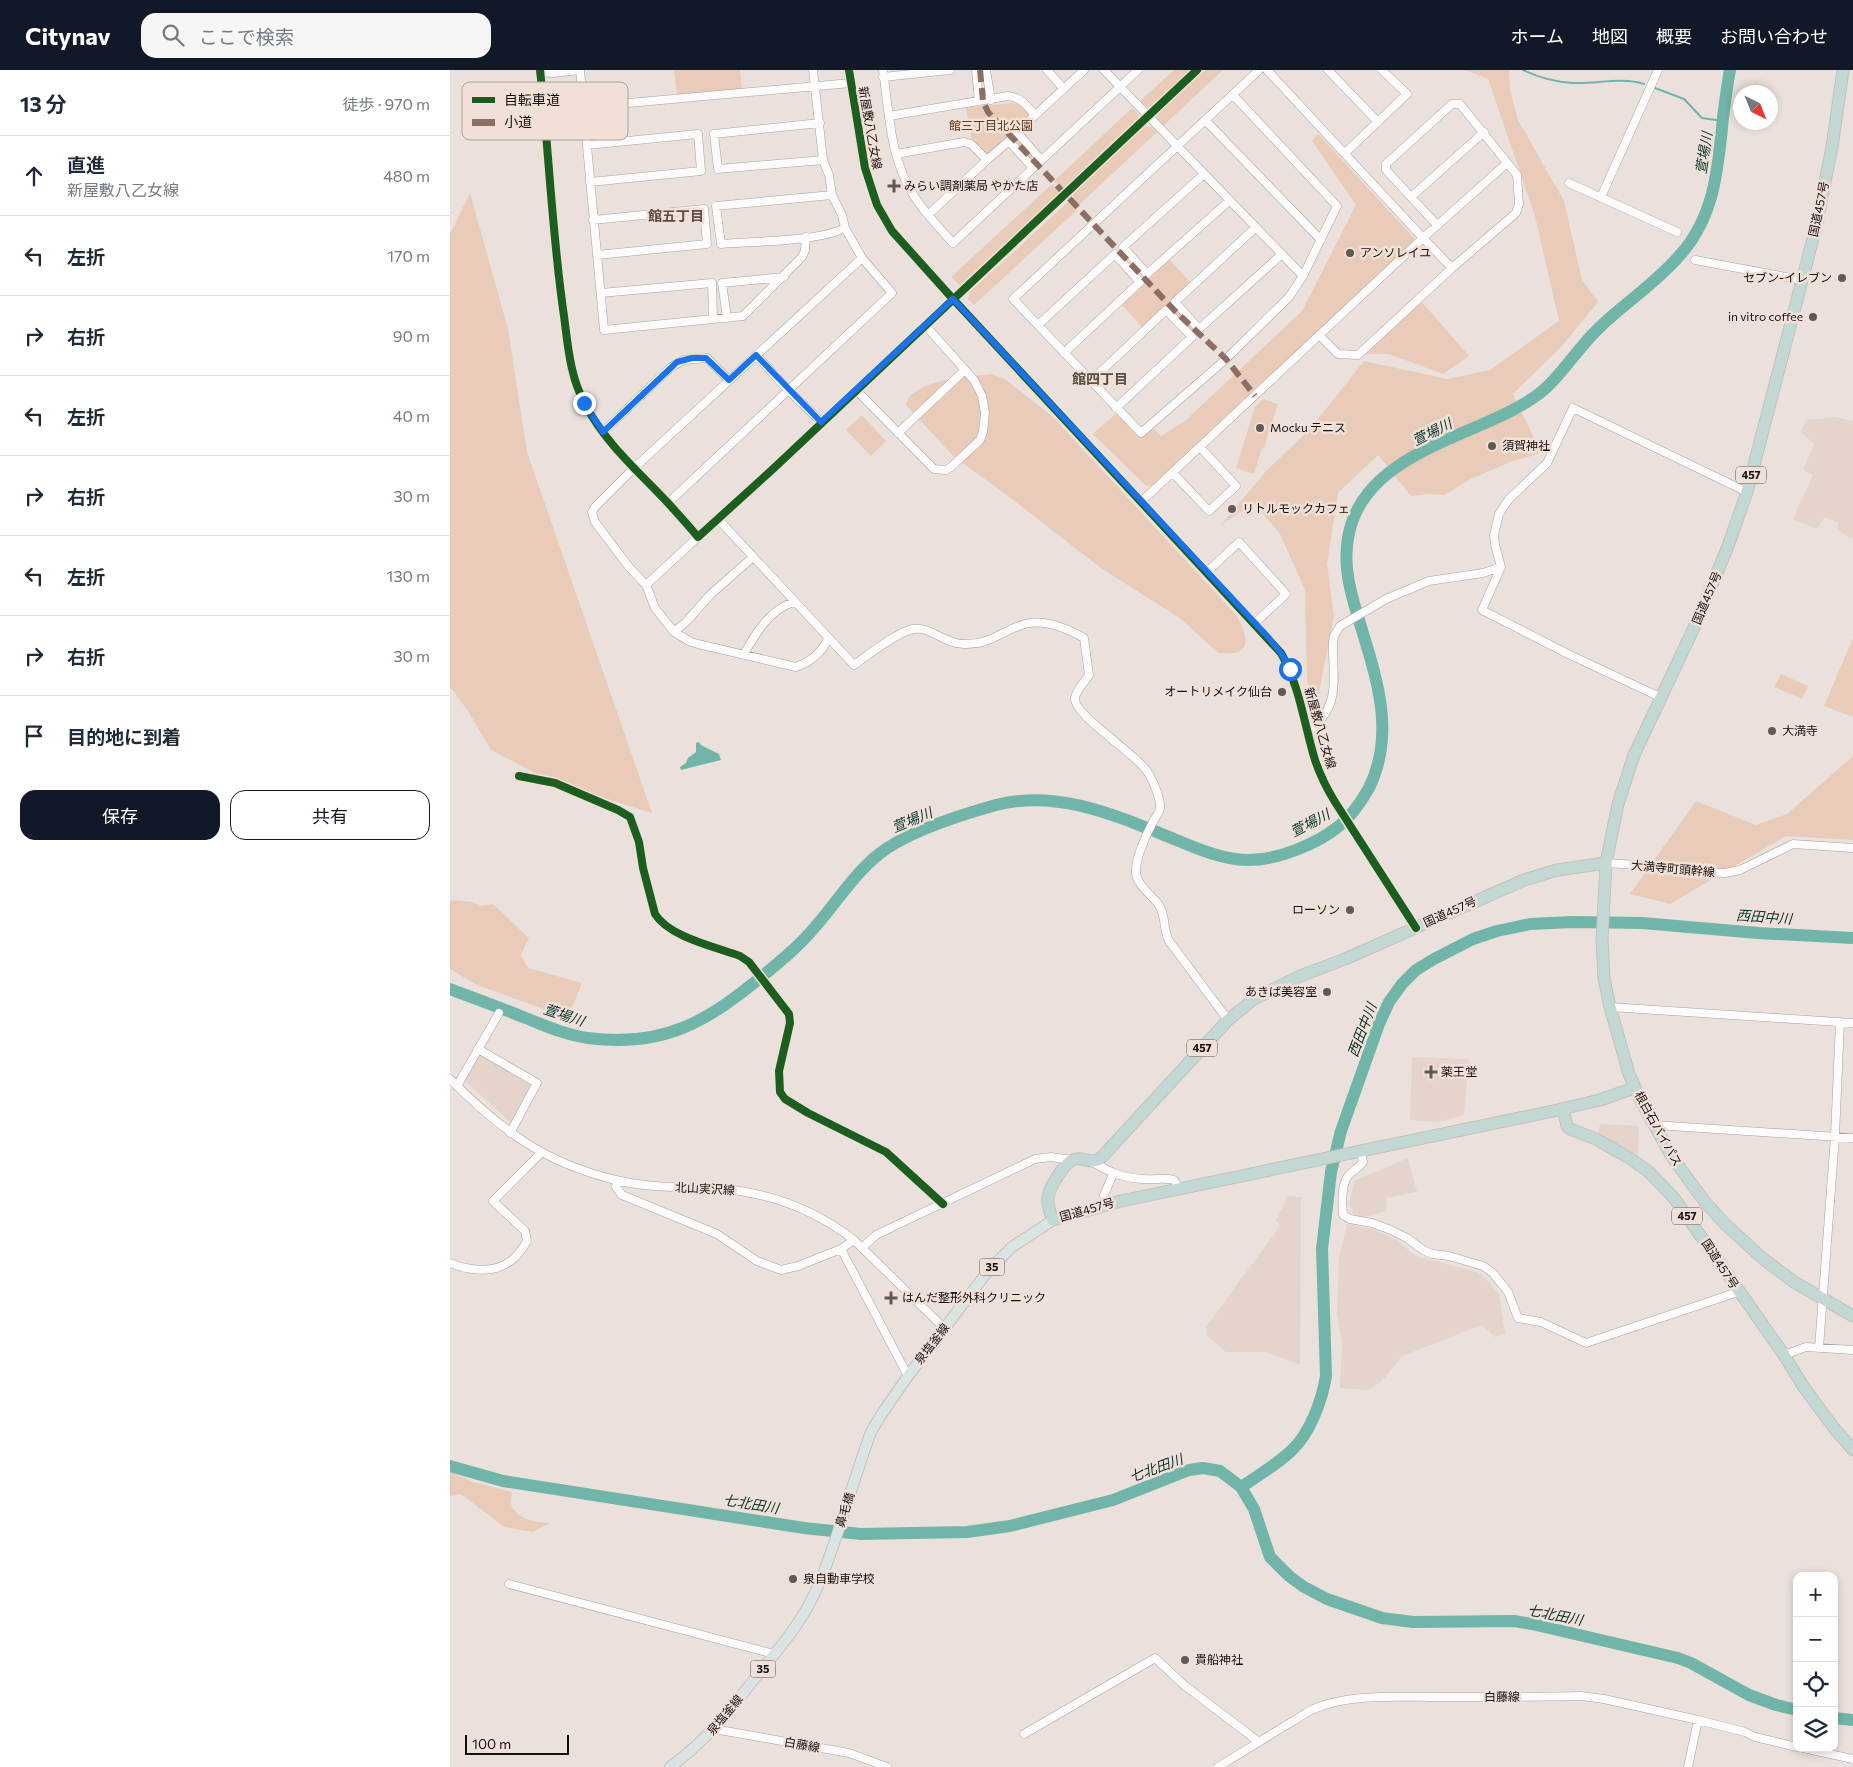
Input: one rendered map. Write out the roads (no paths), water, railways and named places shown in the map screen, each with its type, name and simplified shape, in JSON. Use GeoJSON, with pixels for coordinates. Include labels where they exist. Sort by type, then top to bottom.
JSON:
{"type":"FeatureCollection","features":[{"type":"Feature","properties":{"kind":"highway","name":"国道457号"},"geometry":{"type":"LineString","coordinates":[[1092,1162],[1101,1158],[1228,1020],[1254,999],[1273,988],[1524,880],[1557,870],[1606,863],[1618,804],[1634,755],[1698,619],[1728,546],[1747,492],[1816,227],[1832,148],[1843,70]]}},
{"type":"Feature","properties":{"kind":"highway","name":"根白石バイパス"},"geometry":{"type":"LineString","coordinates":[[1606,863],[1602,908],[1604,978],[1610,1007],[1629,1074],[1634,1088],[1654,1125],[1672,1157],[1689,1181],[1724,1223],[1761,1257],[1794,1282],[1822,1300],[1853,1316]]}},
{"type":"Feature","properties":{"kind":"highway","name":"国道457号"},"geometry":{"type":"LineString","coordinates":[[1072,1160],[1065,1167],[1049,1192],[1048,1206],[1053,1220],[1100,1206],[1179,1188],[1361,1152],[1562,1109],[1600,1100],[1634,1088]]}},
{"type":"Feature","properties":{"kind":"highway","name":"国道457号"},"geometry":{"type":"LineString","coordinates":[[1562,1109],[1567,1126],[1573,1132],[1596,1139],[1612,1147],[1649,1172],[1664,1186],[1684,1211],[1738,1292],[1784,1355],[1803,1386],[1853,1450]]}},
{"type":"Feature","properties":{"kind":"highway"},"geometry":{"type":"LineString","coordinates":[[1072,1160],[1092,1162]]}},
{"type":"Feature","properties":{"kind":"main road","name":"泉塩釜線"},"geometry":{"type":"LineString","coordinates":[[858,1469],[871,1432],[881,1415],[944,1328],[999,1259],[1027,1236],[1053,1220]]}},
{"type":"Feature","properties":{"kind":"main road","name":"鼻毛橋"},"geometry":{"type":"LineString","coordinates":[[831,1552],[858,1469]]}},
{"type":"Feature","properties":{"kind":"main road","name":"泉塩釜線"},"geometry":{"type":"LineString","coordinates":[[670,1767],[714,1729],[774,1654],[807,1608],[831,1552]]}},
{"type":"Feature","properties":{"kind":"street"},"geometry":{"type":"LineString","coordinates":[[540,71],[553,73],[579,70]]}},
{"type":"Feature","properties":{"kind":"street"},"geometry":{"type":"LineString","coordinates":[[668,503],[787,389],[892,293],[862,258],[845,228],[842,215],[832,195],[829,175],[823,160],[813,70]]}},
{"type":"Feature","properties":{"kind":"street","name":"新屋敷八乙女線"},"geometry":{"type":"LineString","coordinates":[[849,70],[863,161],[878,205],[892,231],[1281,653],[1298,692],[1319,770],[1335,802],[1416,928]]}},
{"type":"Feature","properties":{"kind":"street"},"geometry":{"type":"LineString","coordinates":[[950,70],[883,73],[896,154],[913,195],[928,216],[953,243],[1138,70]]}},
{"type":"Feature","properties":{"kind":"street"},"geometry":{"type":"LineString","coordinates":[[976,70],[979,101]]}},
{"type":"Feature","properties":{"kind":"street"},"geometry":{"type":"LineString","coordinates":[[986,70],[991,100]]}},
{"type":"Feature","properties":{"kind":"street"},"geometry":{"type":"LineString","coordinates":[[1047,70],[1063,88]]}},
{"type":"Feature","properties":{"kind":"street"},"geometry":{"type":"LineString","coordinates":[[1041,160],[1017,132],[1084,70]]}},
{"type":"Feature","properties":{"kind":"street"},"geometry":{"type":"LineString","coordinates":[[1104,70],[1302,276]]}},
{"type":"Feature","properties":{"kind":"street"},"geometry":{"type":"LineString","coordinates":[[646,586],[1197,70]]}},
{"type":"Feature","properties":{"kind":"street"},"geometry":{"type":"LineString","coordinates":[[1233,95],[1337,206],[1321,240],[1289,297],[1226,359],[1141,433],[1013,298],[1260,70]]}},
{"type":"Feature","properties":{"kind":"street"},"geometry":{"type":"LineString","coordinates":[[1267,70],[1452,268]]}},
{"type":"Feature","properties":{"kind":"street"},"geometry":{"type":"LineString","coordinates":[[1328,70],[1378,122]]}},
{"type":"Feature","properties":{"kind":"street"},"geometry":{"type":"LineString","coordinates":[[1345,153],[1408,94],[1382,70]]}},
{"type":"Feature","properties":{"kind":"street"},"geometry":{"type":"LineString","coordinates":[[1601,196],[1658,70]]}},
{"type":"Feature","properties":{"kind":"street"},"geometry":{"type":"LineString","coordinates":[[628,104],[851,83]]}},
{"type":"Feature","properties":{"kind":"street"},"geometry":{"type":"LineString","coordinates":[[889,116],[1008,96],[1016,97],[1022,101],[1035,115]]}},
{"type":"Feature","properties":{"kind":"street"},"geometry":{"type":"LineString","coordinates":[[1319,335],[1338,354],[1358,355],[1516,212],[1519,204],[1517,175],[1460,104],[1452,104],[1386,164],[1386,170],[1437,225]]}},
{"type":"Feature","properties":{"kind":"street"},"geometry":{"type":"LineString","coordinates":[[1205,120],[1321,240]]}},
{"type":"Feature","properties":{"kind":"street"},"geometry":{"type":"LineString","coordinates":[[820,123],[714,134],[718,169],[823,160]]}},
{"type":"Feature","properties":{"kind":"street"},"geometry":{"type":"LineString","coordinates":[[1411,197],[1484,132]]}},
{"type":"Feature","properties":{"kind":"street"},"geometry":{"type":"LineString","coordinates":[[588,145],[698,134],[701,171],[590,182]]}},
{"type":"Feature","properties":{"kind":"street"},"geometry":{"type":"LineString","coordinates":[[546,140],[559,284],[570,359],[582,398],[603,432],[633,469],[668,503],[698,537]]}},
{"type":"Feature","properties":{"kind":"street"},"geometry":{"type":"LineString","coordinates":[[587,140],[604,330],[743,316],[784,277],[804,254],[806,237]]}},
{"type":"Feature","properties":{"kind":"street"},"geometry":{"type":"LineString","coordinates":[[928,216],[1009,141],[1032,168]]}},
{"type":"Feature","properties":{"kind":"street"},"geometry":{"type":"LineString","coordinates":[[896,154],[964,142],[971,144],[987,160]]}},
{"type":"Feature","properties":{"kind":"street"},"geometry":{"type":"LineString","coordinates":[[1142,502],[1423,238],[1507,163]]}},
{"type":"Feature","properties":{"kind":"street"},"geometry":{"type":"LineString","coordinates":[[1204,174],[1123,247],[1147,274],[1229,201]]}},
{"type":"Feature","properties":{"kind":"street"},"geometry":{"type":"LineString","coordinates":[[1569,183],[1677,232]]}},
{"type":"Feature","properties":{"kind":"street"},"geometry":{"type":"LineString","coordinates":[[832,195],[716,206],[721,244],[806,237],[845,228]]}},
{"type":"Feature","properties":{"kind":"street"},"geometry":{"type":"LineString","coordinates":[[593,220],[704,209],[707,244],[598,255]]}},
{"type":"Feature","properties":{"kind":"street"},"geometry":{"type":"LineString","coordinates":[[1255,228],[1175,302],[1199,329],[1281,255]]}},
{"type":"Feature","properties":{"kind":"street"},"geometry":{"type":"LineString","coordinates":[[1038,325],[1115,254],[1140,282],[1064,352]]}},
{"type":"Feature","properties":{"kind":"street"},"geometry":{"type":"LineString","coordinates":[[828,639],[823,648],[805,664],[796,667],[691,642],[674,632],[655,608],[646,586],[629,567],[592,516],[592,512],[633,469],[862,258]]}},
{"type":"Feature","properties":{"kind":"street"},"geometry":{"type":"LineString","coordinates":[[1695,260],[1802,280]]}},
{"type":"Feature","properties":{"kind":"street"},"geometry":{"type":"LineString","coordinates":[[727,318],[722,282],[784,277]]}},
{"type":"Feature","properties":{"kind":"street"},"geometry":{"type":"LineString","coordinates":[[601,293],[712,283],[713,319]]}},
{"type":"Feature","properties":{"kind":"street"},"geometry":{"type":"LineString","coordinates":[[1091,381],[1166,310],[1192,337],[1116,408]]}},
{"type":"Feature","properties":{"kind":"street"},"geometry":{"type":"LineString","coordinates":[[856,390],[934,470],[946,470],[980,440],[985,424],[982,396],[974,380],[925,325]]}},
{"type":"Feature","properties":{"kind":"street"},"geometry":{"type":"LineString","coordinates":[[756,355],[821,422]]}},
{"type":"Feature","properties":{"kind":"street"},"geometry":{"type":"LineString","coordinates":[[603,432],[671,367],[684,360],[706,358],[729,380]]}},
{"type":"Feature","properties":{"kind":"street"},"geometry":{"type":"LineString","coordinates":[[898,433],[965,370]]}},
{"type":"Feature","properties":{"kind":"street"},"geometry":{"type":"LineString","coordinates":[[1660,697],[1568,654],[1482,610],[1501,567],[1494,535],[1499,514],[1509,499],[1543,469],[1573,408],[1747,492]]}},
{"type":"Feature","properties":{"kind":"street"},"geometry":{"type":"LineString","coordinates":[[1173,473],[1209,512],[1236,486],[1200,447]]}},
{"type":"Feature","properties":{"kind":"street"},"geometry":{"type":"LineString","coordinates":[[718,519],[854,665],[886,643],[913,629],[926,630],[954,644],[973,644],[993,640],[1025,624],[1037,622],[1073,632],[1084,638],[1089,675],[1076,694],[1076,705],[1094,724],[1138,760],[1149,772],[1160,808],[1138,857],[1137,878],[1159,905],[1163,913],[1166,935],[1169,941],[1228,1020]]}},
{"type":"Feature","properties":{"kind":"street"},"geometry":{"type":"LineString","coordinates":[[1207,572],[1239,542],[1286,594],[1255,623]]}},
{"type":"Feature","properties":{"kind":"street"},"geometry":{"type":"LineString","coordinates":[[674,632],[686,622],[711,594],[754,557]]}},
{"type":"Feature","properties":{"kind":"street"},"geometry":{"type":"LineString","coordinates":[[1308,732],[1320,722],[1333,694],[1335,670],[1333,642],[1340,626],[1379,603],[1428,582],[1482,573],[1501,567]]}},
{"type":"Feature","properties":{"kind":"street"},"geometry":{"type":"LineString","coordinates":[[744,654],[757,632],[775,612],[785,604],[794,602]]}},
{"type":"Feature","properties":{"kind":"street"},"geometry":{"type":"LineString","coordinates":[[519,776],[555,783],[630,817],[638,842],[655,914],[658,919],[677,932],[740,956],[749,962],[789,1014],[790,1023],[779,1072],[780,1092],[785,1099],[808,1114],[886,1152],[943,1204]]}},
{"type":"Feature","properties":{"kind":"street","name":"大満寺町頭幹線"},"geometry":{"type":"LineString","coordinates":[[1606,863],[1725,873],[1740,870],[1793,844],[1853,848]]}},
{"type":"Feature","properties":{"kind":"street"},"geometry":{"type":"LineString","coordinates":[[1610,1007],[1853,1022]]}},
{"type":"Feature","properties":{"kind":"street"},"geometry":{"type":"LineString","coordinates":[[457,1086],[498,1013]]}},
{"type":"Feature","properties":{"kind":"street"},"geometry":{"type":"LineString","coordinates":[[1819,1348],[1835,1136],[1840,1022]]}},
{"type":"Feature","properties":{"kind":"street"},"geometry":{"type":"LineString","coordinates":[[478,1049],[537,1083],[510,1133]]}},
{"type":"Feature","properties":{"kind":"street","name":"北山実沢線"},"geometry":{"type":"LineString","coordinates":[[450,1080],[480,1109],[510,1133],[542,1153],[563,1163],[617,1181],[669,1187],[722,1189],[772,1197],[813,1213],[839,1228],[854,1240],[944,1328]]}},
{"type":"Feature","properties":{"kind":"street"},"geometry":{"type":"LineString","coordinates":[[1654,1125],[1853,1138]]}},
{"type":"Feature","properties":{"kind":"street"},"geometry":{"type":"LineString","coordinates":[[1361,1152],[1363,1162],[1348,1176],[1345,1187],[1342,1205],[1344,1215],[1350,1219],[1372,1223],[1391,1230],[1432,1254],[1449,1256],[1483,1266],[1493,1273],[1508,1292],[1518,1318],[1541,1322],[1586,1343],[1738,1292]]}},
{"type":"Feature","properties":{"kind":"street"},"geometry":{"type":"LineString","coordinates":[[450,1263],[460,1268],[483,1270],[499,1267],[512,1260],[521,1251],[527,1241],[525,1231],[493,1201],[542,1153]]}},
{"type":"Feature","properties":{"kind":"street"},"geometry":{"type":"LineString","coordinates":[[862,1248],[876,1235],[1035,1159],[1051,1157],[1072,1160]]}},
{"type":"Feature","properties":{"kind":"street"},"geometry":{"type":"LineString","coordinates":[[1092,1162],[1113,1174],[1143,1180],[1168,1178],[1174,1180],[1179,1188]]}},
{"type":"Feature","properties":{"kind":"street"},"geometry":{"type":"LineString","coordinates":[[1104,1195],[1113,1174]]}},
{"type":"Feature","properties":{"kind":"street"},"geometry":{"type":"LineString","coordinates":[[617,1181],[616,1187],[622,1195],[717,1234],[757,1261],[781,1270],[798,1266],[840,1249],[854,1240]]}},
{"type":"Feature","properties":{"kind":"street"},"geometry":{"type":"LineString","coordinates":[[840,1249],[908,1376]]}},
{"type":"Feature","properties":{"kind":"street"},"geometry":{"type":"LineString","coordinates":[[1784,1355],[1806,1348],[1853,1350]]}},
{"type":"Feature","properties":{"kind":"street"},"geometry":{"type":"LineString","coordinates":[[509,1584],[774,1654]]}},
{"type":"Feature","properties":{"kind":"street"},"geometry":{"type":"LineString","coordinates":[[1024,1734],[1155,1658],[1184,1684],[1259,1742]]}},
{"type":"Feature","properties":{"kind":"street","name":"白藤線"},"geometry":{"type":"LineString","coordinates":[[1218,1767],[1310,1710],[1326,1703],[1342,1700],[1581,1696],[1625,1703],[1698,1720],[1793,1746]]}},
{"type":"Feature","properties":{"kind":"street"},"geometry":{"type":"LineString","coordinates":[[1688,1767],[1698,1720]]}},
{"type":"Feature","properties":{"kind":"street","name":"白藤線"},"geometry":{"type":"LineString","coordinates":[[714,1729],[849,1753],[887,1767]]}},
{"type":"Feature","properties":{"kind":"street"},"geometry":{"type":"LineString","coordinates":[[1821,1752],[1853,1759]]}},
{"type":"Feature","properties":{"kind":"water"},"geometry":{"type":"Polygon","coordinates":[[[699,742],[701,745],[719,754],[721,760],[681,770],[680,767],[696,752],[696,743],[699,742]]]}},
{"type":"Feature","properties":{"kind":"waterway"},"geometry":{"type":"LineString","coordinates":[[1523,70],[1540,77],[1567,82],[1627,81],[1644,84]]}},
{"type":"Feature","properties":{"kind":"waterway","name":"萱場川"},"geometry":{"type":"LineString","coordinates":[[450,989],[579,1037],[615,1040],[640,1039],[663,1035],[704,1018],[744,991],[765,974],[809,934],[853,880],[879,854],[919,831],[996,805],[1042,800],[1087,807],[1202,850],[1240,860],[1260,859],[1284,854],[1309,845],[1330,833],[1348,818],[1369,788],[1377,767],[1381,745],[1382,724],[1376,681],[1351,593],[1347,570],[1347,546],[1352,522],[1365,498],[1383,478],[1405,461],[1510,411],[1542,391],[1600,327],[1661,275],[1680,255],[1692,240],[1701,224],[1713,191],[1730,70]]}},
{"type":"Feature","properties":{"kind":"waterway"},"geometry":{"type":"LineString","coordinates":[[1655,88],[1684,99],[1702,118],[1723,121]]}},
{"type":"Feature","properties":{"kind":"waterway","name":"西田中川"},"geometry":{"type":"LineString","coordinates":[[1241,1487],[1279,1461],[1298,1444],[1314,1416],[1322,1395],[1326,1376],[1322,1249],[1331,1172],[1341,1131],[1379,1024],[1389,1002],[1402,984],[1416,970],[1473,939],[1497,931],[1530,924],[1572,922],[1642,923],[1758,933],[1853,938]]}},
{"type":"Feature","properties":{"kind":"waterway","name":"七北田川"},"geometry":{"type":"LineString","coordinates":[[450,1466],[503,1481],[804,1528],[861,1534],[967,1532],[1010,1526],[1113,1500],[1189,1470],[1203,1468],[1220,1471],[1241,1487],[1254,1509],[1270,1557],[1289,1576],[1304,1587],[1327,1599],[1382,1618],[1413,1622],[1514,1621],[1678,1658],[1691,1663],[1749,1695],[1793,1709]]}},
{"type":"Feature","properties":{"kind":"waterway","name":"七北田川"},"geometry":{"type":"LineString","coordinates":[[1838,1718],[1853,1720]]}},
{"type":"Feature","properties":{"kind":"place","name":"みらい調剤薬局 やかた店"},"geometry":{"type":"Point","coordinates":[894,186]}},
{"type":"Feature","properties":{"kind":"place","name":"アンソレイユ"},"geometry":{"type":"Point","coordinates":[1350,253]}},
{"type":"Feature","properties":{"kind":"place","name":"セブン-イレブン"},"geometry":{"type":"Point","coordinates":[1842,278]}},
{"type":"Feature","properties":{"kind":"place","name":"in vitro coffee"},"geometry":{"type":"Point","coordinates":[1813,317]}},
{"type":"Feature","properties":{"kind":"place","name":"Mocku テニス"},"geometry":{"type":"Point","coordinates":[1260,428]}},
{"type":"Feature","properties":{"kind":"place","name":"須賀神社"},"geometry":{"type":"Point","coordinates":[1492,446]}},
{"type":"Feature","properties":{"kind":"place","name":"リトルモックカフェ"},"geometry":{"type":"Point","coordinates":[1232,509]}},
{"type":"Feature","properties":{"kind":"place","name":"オートリメイク仙台"},"geometry":{"type":"Point","coordinates":[1282,692]}},
{"type":"Feature","properties":{"kind":"place","name":"大満寺"},"geometry":{"type":"Point","coordinates":[1772,731]}},
{"type":"Feature","properties":{"kind":"place","name":"ローソン"},"geometry":{"type":"Point","coordinates":[1350,910]}},
{"type":"Feature","properties":{"kind":"place","name":"あきば美容室"},"geometry":{"type":"Point","coordinates":[1327,992]}},
{"type":"Feature","properties":{"kind":"place","name":"薬王堂"},"geometry":{"type":"Point","coordinates":[1431,1072]}},
{"type":"Feature","properties":{"kind":"place","name":"はんだ整形外科クリニック"},"geometry":{"type":"Point","coordinates":[891,1298]}},
{"type":"Feature","properties":{"kind":"place","name":"泉自動車学校"},"geometry":{"type":"Point","coordinates":[793,1579]}},
{"type":"Feature","properties":{"kind":"place","name":"貴船神社"},"geometry":{"type":"Point","coordinates":[1185,1660]}},
{"type":"Feature","properties":{"kind":"district","name":"館五丁目"},"geometry":{"type":"Point","coordinates":[676,216]}},
{"type":"Feature","properties":{"kind":"district","name":"館四丁目"},"geometry":{"type":"Point","coordinates":[1100,379]}},
{"type":"Feature","properties":{"kind":"park label","name":"館三丁目北公園"},"geometry":{"type":"Point","coordinates":[991,126]}}]}
